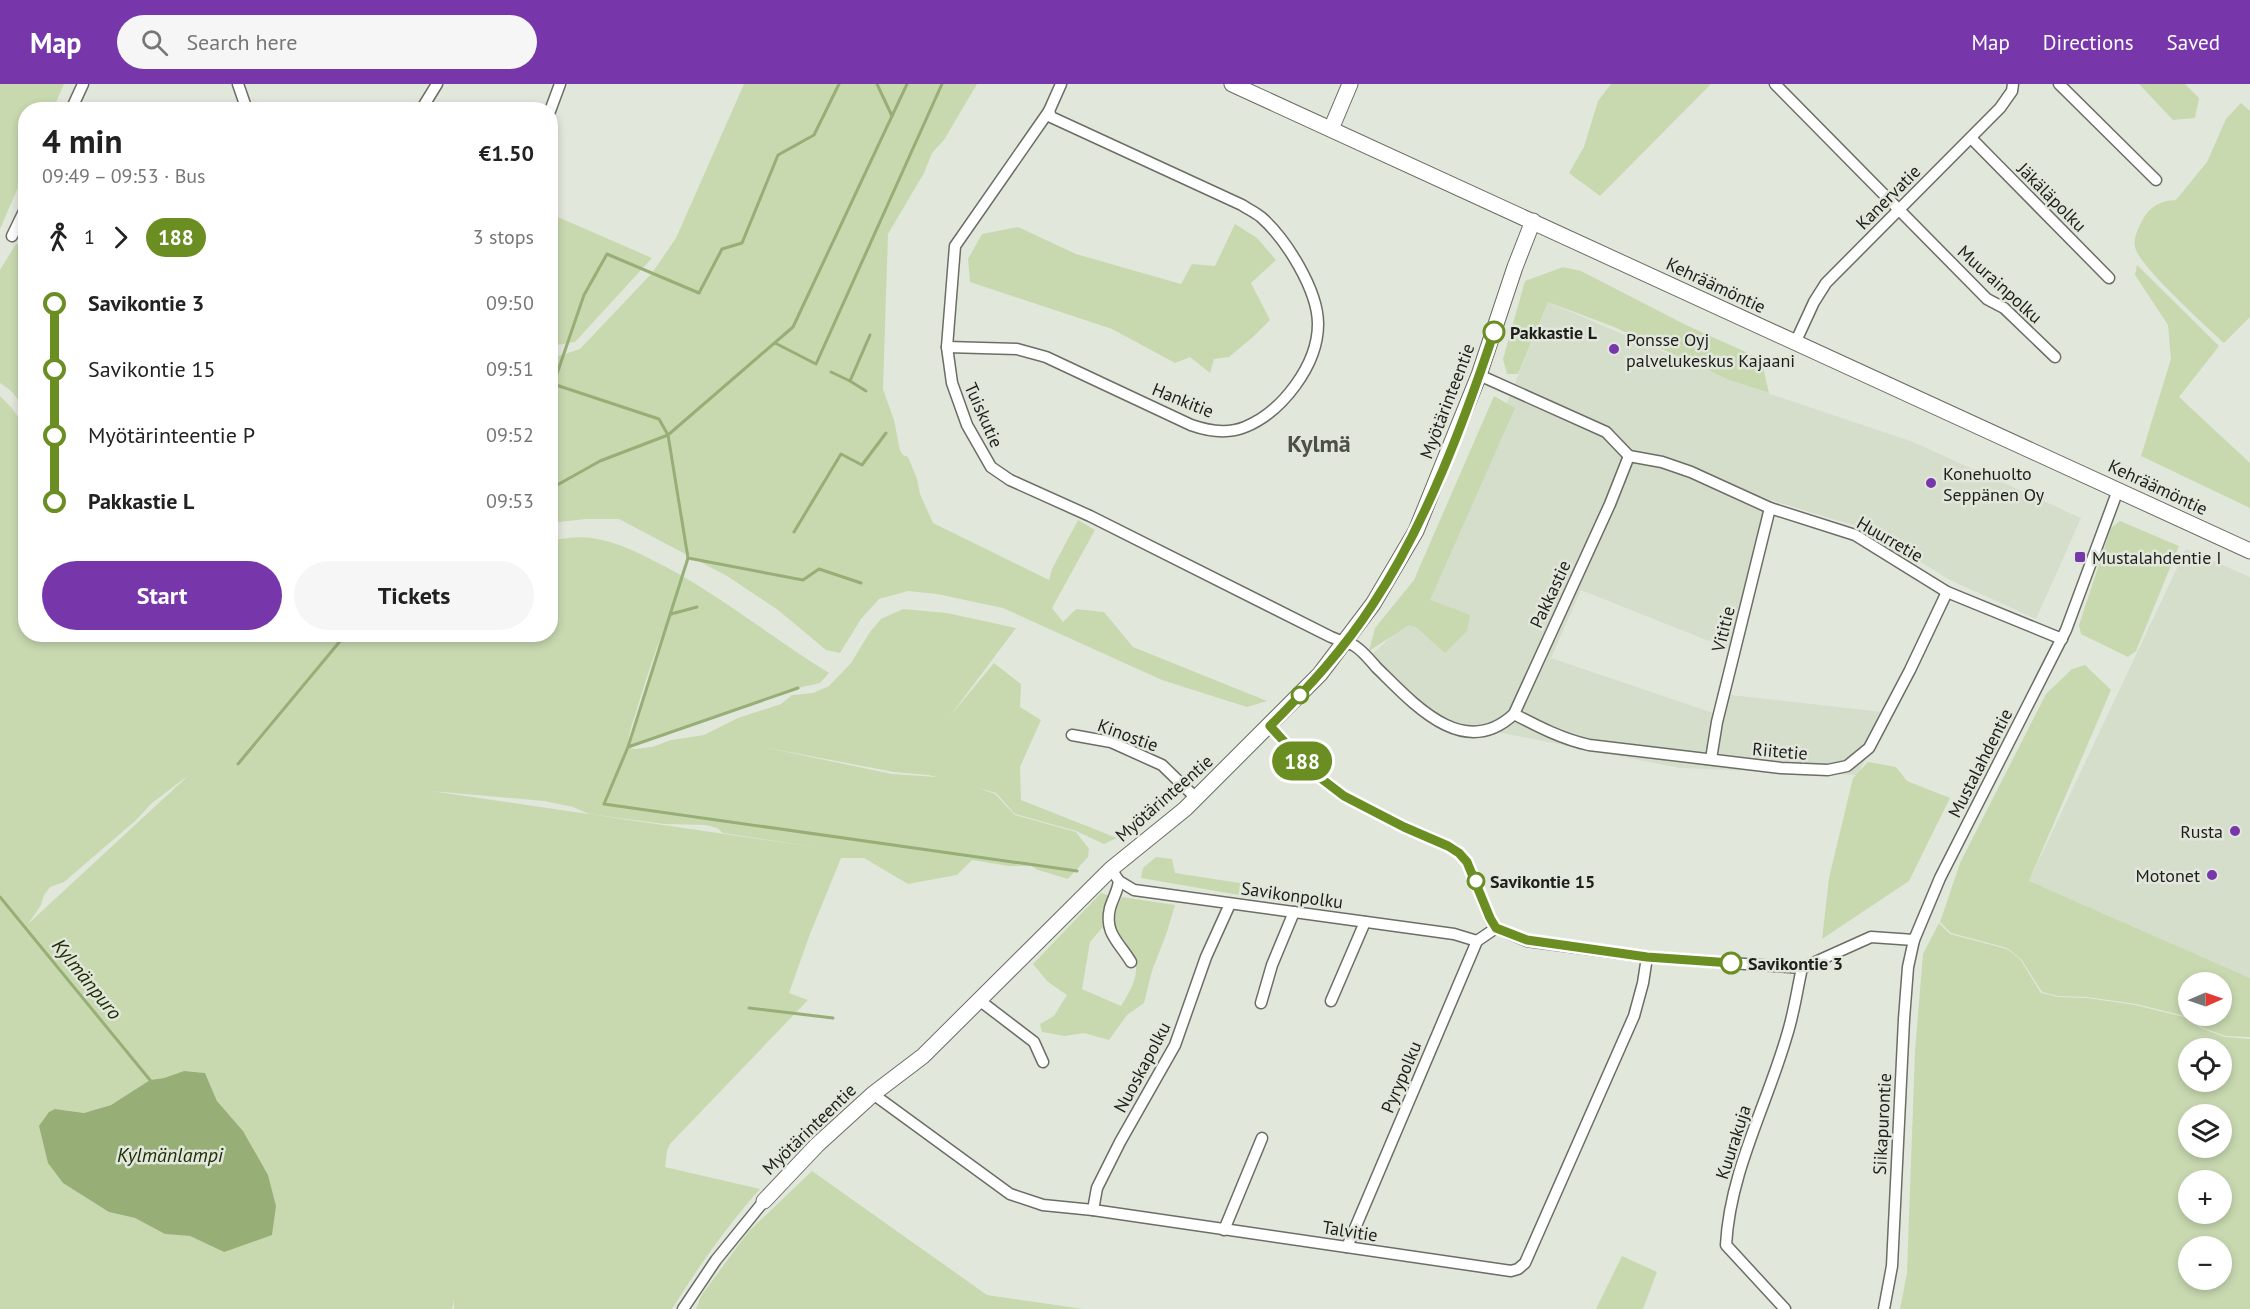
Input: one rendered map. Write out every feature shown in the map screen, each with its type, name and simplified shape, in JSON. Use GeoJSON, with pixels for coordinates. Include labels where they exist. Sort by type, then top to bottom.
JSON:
{"type":"FeatureCollection","features":[{"type":"Feature","properties":{"kind":"street"},"geometry":{"type":"LineString","coordinates":[[75,102],[83,84]]}},
{"type":"Feature","properties":{"kind":"street"},"geometry":{"type":"LineString","coordinates":[[238,84],[244,102]]}},
{"type":"Feature","properties":{"kind":"street"},"geometry":{"type":"LineString","coordinates":[[426,102],[436,84]]}},
{"type":"Feature","properties":{"kind":"street"},"geometry":{"type":"LineString","coordinates":[[553,102],[560,84]]}},
{"type":"Feature","properties":{"kind":"street","name":"Tuiskutie"},"geometry":{"type":"LineString","coordinates":[[1061,84],[1049,111],[955,246],[947,347],[952,383],[967,425],[980,451],[991,467],[1010,480],[1090,516],[1345,643]]}},
{"type":"Feature","properties":{"kind":"street","name":"Kehräämöntie"},"geometry":{"type":"LineString","coordinates":[[1232,84],[2250,551]]}},
{"type":"Feature","properties":{"kind":"street"},"geometry":{"type":"LineString","coordinates":[[1331,129],[1350,84]]}},
{"type":"Feature","properties":{"kind":"street","name":"Muurainpolku"},"geometry":{"type":"LineString","coordinates":[[1775,84],[1987,299],[2004,308],[2055,357]]}},
{"type":"Feature","properties":{"kind":"street","name":"Kanervatie"},"geometry":{"type":"LineString","coordinates":[[1796,342],[1814,302],[1826,283],[2000,108],[2012,91],[2013,84]]}},
{"type":"Feature","properties":{"kind":"street"},"geometry":{"type":"LineString","coordinates":[[2059,84],[2156,180]]}},
{"type":"Feature","properties":{"kind":"street","name":"Hankitie"},"geometry":{"type":"LineString","coordinates":[[947,347],[1017,349],[1046,357],[1191,425],[1205,430],[1224,431],[1244,428],[1274,409],[1301,377],[1313,352],[1318,322],[1316,307],[1307,284],[1286,245],[1260,217],[1242,205],[1052,117],[1049,111]]}},
{"type":"Feature","properties":{"kind":"street","name":"Jäkäläpolku"},"geometry":{"type":"LineString","coordinates":[[1971,138],[2109,278]]}},
{"type":"Feature","properties":{"kind":"street","name":"Myötärinteentie"},"geometry":{"type":"LineString","coordinates":[[683,1309],[716,1260],[764,1201],[817,1145],[873,1094],[923,1056],[979,1000],[1196,798],[1320,674],[1345,643],[1373,604],[1416,531],[1479,375],[1533,221]]}},
{"type":"Feature","properties":{"kind":"street"},"geometry":{"type":"LineString","coordinates":[[12,236],[18,224]]}},
{"type":"Feature","properties":{"kind":"street"},"geometry":{"type":"LineString","coordinates":[[1479,375],[1606,432],[1629,456]]}},
{"type":"Feature","properties":{"kind":"street","name":"Huurretie"},"geometry":{"type":"LineString","coordinates":[[1629,456],[1662,462],[1691,472],[1770,508],[1856,535],[1947,592],[2062,639]]}},
{"type":"Feature","properties":{"kind":"street","name":"Pakkastie"},"geometry":{"type":"LineString","coordinates":[[1514,714],[1610,504],[1629,456]]}},
{"type":"Feature","properties":{"kind":"street","name":"Mustalahdentie"},"geometry":{"type":"LineString","coordinates":[[1914,940],[1940,878],[2062,639],[2118,490]]}},
{"type":"Feature","properties":{"kind":"street","name":"Vititie"},"geometry":{"type":"LineString","coordinates":[[1711,759],[1717,722],[1770,508]]}},
{"type":"Feature","properties":{"kind":"street","name":"Riitetie"},"geometry":{"type":"LineString","coordinates":[[1514,714],[1569,740],[1639,752],[1814,770],[1847,766],[1869,748],[1947,592]]}},
{"type":"Feature","properties":{"kind":"street"},"geometry":{"type":"LineString","coordinates":[[1345,643],[1354,645],[1420,710],[1439,723],[1460,730],[1481,732],[1498,726],[1514,714]]}},
{"type":"Feature","properties":{"kind":"street"},"geometry":{"type":"LineString","coordinates":[[1270,726],[1310,770],[1344,796],[1459,853],[1467,862],[1496,928],[1527,940],[1647,957],[1802,968],[1871,937],[1914,940]]}},
{"type":"Feature","properties":{"kind":"street","name":"Kinostie"},"geometry":{"type":"LineString","coordinates":[[1072,735],[1111,742],[1162,765],[1196,798]]}},
{"type":"Feature","properties":{"kind":"street"},"geometry":{"type":"LineString","coordinates":[[1115,875],[1108,929],[1131,962]]}},
{"type":"Feature","properties":{"kind":"street","name":"Savikonpolku"},"geometry":{"type":"LineString","coordinates":[[1115,875],[1134,890],[1454,934],[1477,941]]}},
{"type":"Feature","properties":{"kind":"street","name":"Nuoskapolku"},"geometry":{"type":"LineString","coordinates":[[1093,1210],[1096,1188],[1182,1031],[1206,957],[1230,904]]}},
{"type":"Feature","properties":{"kind":"street"},"geometry":{"type":"LineString","coordinates":[[1261,1003],[1272,965],[1294,912]]}},
{"type":"Feature","properties":{"kind":"street"},"geometry":{"type":"LineString","coordinates":[[1331,1001],[1365,922]]}},
{"type":"Feature","properties":{"kind":"street"},"geometry":{"type":"LineString","coordinates":[[1477,941],[1496,928]]}},
{"type":"Feature","properties":{"kind":"street","name":"Siikapurontie"},"geometry":{"type":"LineString","coordinates":[[1884,1309],[1892,1266],[1904,1019],[1908,967],[1914,940]]}},
{"type":"Feature","properties":{"kind":"street","name":"Pyrypolku"},"geometry":{"type":"LineString","coordinates":[[1347,1247],[1477,941]]}},
{"type":"Feature","properties":{"kind":"street","name":"Talvitie"},"geometry":{"type":"LineString","coordinates":[[873,1094],[1010,1194],[1043,1205],[1093,1210],[1511,1271],[1526,1263],[1634,1016],[1647,957]]}},
{"type":"Feature","properties":{"kind":"street","name":"Kuurakuja"},"geometry":{"type":"LineString","coordinates":[[1785,1309],[1726,1245],[1728,1218],[1735,1185],[1787,1036],[1802,968]]}},
{"type":"Feature","properties":{"kind":"street"},"geometry":{"type":"LineString","coordinates":[[979,1000],[1034,1042],[1043,1062]]}},
{"type":"Feature","properties":{"kind":"street"},"geometry":{"type":"LineString","coordinates":[[1224,1230],[1262,1138]]}},
{"type":"Feature","properties":{"kind":"shaded area"},"geometry":{"type":"Polygon","coordinates":[[[0,84],[64,84],[56,102],[18,102],[18,187],[0,229],[0,84]]]}},
{"type":"Feature","properties":{"kind":"shaded area"},"geometry":{"type":"Polygon","coordinates":[[[744,84],[977,84],[944,140],[932,153],[924,173],[888,234],[883,389],[894,420],[900,450],[908,457],[920,494],[933,523],[1049,580],[1052,569],[1078,520],[1095,530],[1052,608],[1063,622],[1076,609],[1104,612],[1133,647],[1267,701],[1247,707],[1162,680],[1003,608],[937,594],[908,591],[879,599],[861,619],[840,653],[826,650],[778,610],[727,576],[619,519],[558,522],[558,356],[580,349],[652,273],[676,238],[744,84]]]}},
{"type":"Feature","properties":{"kind":"shaded area"},"geometry":{"type":"Polygon","coordinates":[[[1611,84],[1711,84],[1600,196],[1569,173],[1584,147],[1598,101],[1611,84]]]}},
{"type":"Feature","properties":{"kind":"shaded area"},"geometry":{"type":"Polygon","coordinates":[[[2139,84],[2185,84],[2199,98],[2195,118],[2173,120],[2139,84]]]}},
{"type":"Feature","properties":{"kind":"shaded area"},"geometry":{"type":"Polygon","coordinates":[[[2241,103],[2250,111],[2250,317],[2224,343],[2148,267],[2139,256],[2135,241],[2139,227],[2148,212],[2160,203],[2176,200],[2207,162],[2226,119],[2241,103]]]}},
{"type":"Feature","properties":{"kind":"shaded area"},"geometry":{"type":"Polygon","coordinates":[[[558,217],[652,258],[575,342],[558,345],[558,217]]]}},
{"type":"Feature","properties":{"kind":"shaded area"},"geometry":{"type":"Polygon","coordinates":[[[1235,224],[1257,238],[1276,260],[1251,283],[1270,320],[1229,357],[1214,359],[1210,373],[1190,357],[1175,363],[1112,329],[970,282],[968,259],[982,234],[1018,227],[1076,254],[1181,284],[1192,264],[1215,266],[1235,224]]]}},
{"type":"Feature","properties":{"kind":"shaded area"},"geometry":{"type":"Polygon","coordinates":[[[16,244],[18,244],[18,399],[0,383],[0,270],[16,244]]]}},
{"type":"Feature","properties":{"kind":"shaded area"},"geometry":{"type":"Polygon","coordinates":[[[2137,265],[2219,346],[2179,397],[2250,463],[2250,508],[2141,456],[2171,359],[2168,325],[2135,275],[2137,265]]]}},
{"type":"Feature","properties":{"kind":"shaded area"},"geometry":{"type":"Polygon","coordinates":[[[1563,267],[1581,271],[1686,325],[1761,359],[1769,393],[1729,380],[1614,327],[1548,302],[1518,374],[1507,374],[1503,359],[1525,281],[1563,267]]]}},
{"type":"Feature","properties":{"kind":"shaded area"},"geometry":{"type":"Polygon","coordinates":[[[1548,302],[1729,380],[1913,442],[2081,518],[2036,619],[1950,580],[1869,530],[1767,499],[1729,649],[1581,590],[1551,658],[1713,713],[1721,694],[1891,713],[1857,775],[1680,768],[1421,717],[1364,662],[1424,606],[1548,302]]]}},
{"type":"Feature","properties":{"kind":"shaded area"},"geometry":{"type":"Polygon","coordinates":[[[0,396],[18,417],[18,642],[558,642],[558,539],[587,537],[621,546],[668,568],[829,673],[820,683],[798,688],[630,746],[668,621],[652,661],[630,730],[628,747],[635,749],[704,735],[738,718],[781,704],[792,695],[813,693],[829,686],[851,663],[881,619],[903,609],[947,613],[1016,628],[950,716],[994,663],[1021,684],[1020,707],[1041,720],[1020,767],[1021,800],[1117,838],[1104,844],[1076,831],[1015,814],[996,793],[978,788],[995,794],[1015,815],[1076,832],[1089,849],[1088,857],[1068,879],[1031,866],[1009,866],[972,860],[957,875],[908,884],[864,858],[841,858],[789,993],[808,1000],[670,1144],[667,1151],[665,1167],[760,1189],[713,1247],[672,1309],[454,1309],[454,1299],[452,1309],[0,1309],[0,396]],[[763,747],[892,774],[937,777],[894,772],[763,747]],[[189,775],[152,803],[135,821],[64,882],[50,887],[28,924],[189,775]],[[431,791],[820,848],[723,833],[717,828],[706,825],[664,824],[589,814],[573,807],[544,801],[431,791]],[[184,1071],[150,1080],[111,1105],[84,1113],[55,1109],[109,1212],[135,1218],[165,1234],[190,1236],[224,1252],[243,1131],[217,1101],[205,1073],[184,1071]]]}},
{"type":"Feature","properties":{"kind":"shaded area"},"geometry":{"type":"Polygon","coordinates":[[[1494,396],[1515,408],[1430,600],[1470,615],[1467,631],[1445,653],[1416,627],[1409,625],[1369,651],[1375,628],[1414,580],[1494,396]]]}},
{"type":"Feature","properties":{"kind":"shaded area"},"geometry":{"type":"Polygon","coordinates":[[[2120,521],[2179,546],[2136,651],[2128,657],[2081,634],[2079,625],[2111,528],[2120,521]]]}},
{"type":"Feature","properties":{"kind":"shaded area"},"geometry":{"type":"Polygon","coordinates":[[[2186,549],[2250,577],[2250,978],[2029,881],[2186,549]]]}},
{"type":"Feature","properties":{"kind":"shaded area"},"geometry":{"type":"Polygon","coordinates":[[[2085,665],[2111,690],[2029,881],[2250,978],[2250,1037],[2225,1036],[2201,1026],[2232,1026],[2232,972],[2178,972],[2178,1014],[2136,1004],[2087,997],[2058,996],[2042,992],[2021,959],[2007,948],[1951,933],[1940,922],[1960,863],[2046,694],[2072,669],[2085,665]]]}},
{"type":"Feature","properties":{"kind":"shaded area"},"geometry":{"type":"Polygon","coordinates":[[[1868,762],[1896,767],[1907,781],[1950,798],[1909,881],[1822,939],[1829,878],[1853,778],[1868,762]]]}},
{"type":"Feature","properties":{"kind":"shaded area"},"geometry":{"type":"Polygon","coordinates":[[[1156,857],[1172,859],[1175,873],[1240,883],[1239,895],[1141,878],[1143,868],[1156,857]]]}},
{"type":"Feature","properties":{"kind":"shaded area"},"geometry":{"type":"Polygon","coordinates":[[[1101,893],[1110,896],[1103,927],[1090,942],[1082,989],[1121,1006],[1136,974],[1134,957],[1114,927],[1116,909],[1122,897],[1175,905],[1152,971],[1144,1003],[1127,1015],[1109,1040],[1084,1033],[1065,1036],[1042,1032],[1040,1024],[1054,1016],[1067,995],[1048,982],[1033,964],[1101,893]]]}},
{"type":"Feature","properties":{"kind":"shaded area"},"geometry":{"type":"Polygon","coordinates":[[[1939,923],[1950,934],[2007,949],[2020,959],[2041,993],[2058,997],[2087,998],[2135,1005],[2178,1016],[2178,1026],[2198,1026],[2225,1037],[2250,1039],[2250,1309],[1900,1309],[1907,1273],[1915,1051],[1923,954],[1939,923]]]}},
{"type":"Feature","properties":{"kind":"shaded area"},"geometry":{"type":"Polygon","coordinates":[[[812,1171],[987,1295],[1083,1309],[696,1309],[701,1296],[748,1232],[812,1171]]]}},
{"type":"Feature","properties":{"kind":"shaded area"},"geometry":{"type":"Polygon","coordinates":[[[1622,1256],[1657,1272],[1643,1309],[1596,1309],[1622,1256]]]}},
{"type":"Feature","properties":{"kind":"water","name":"Kylmänlampi"},"geometry":{"type":"Polygon","coordinates":[[[184,1071],[205,1073],[217,1101],[243,1131],[268,1175],[276,1206],[272,1235],[224,1252],[190,1236],[165,1234],[135,1218],[109,1212],[63,1183],[48,1163],[39,1126],[49,1112],[55,1109],[84,1113],[111,1105],[150,1080],[184,1071]]]}},
{"type":"Feature","properties":{"kind":"waterway"},"geometry":{"type":"LineString","coordinates":[[558,371],[584,295],[607,254],[699,293],[722,249],[742,243],[778,155],[814,135],[839,84]]}},
{"type":"Feature","properties":{"kind":"waterway"},"geometry":{"type":"LineString","coordinates":[[877,84],[892,116]]}},
{"type":"Feature","properties":{"kind":"waterway"},"geometry":{"type":"LineString","coordinates":[[558,485],[600,461],[668,435],[793,327],[907,84]]}},
{"type":"Feature","properties":{"kind":"waterway"},"geometry":{"type":"LineString","coordinates":[[775,343],[816,364],[942,84]]}},
{"type":"Feature","properties":{"kind":"waterway"},"geometry":{"type":"LineString","coordinates":[[866,391],[850,381],[870,335]]}},
{"type":"Feature","properties":{"kind":"waterway"},"geometry":{"type":"LineString","coordinates":[[831,372],[850,381]]}},
{"type":"Feature","properties":{"kind":"waterway"},"geometry":{"type":"LineString","coordinates":[[558,386],[659,419],[668,435],[688,558],[803,580],[819,569],[861,583]]}},
{"type":"Feature","properties":{"kind":"waterway"},"geometry":{"type":"LineString","coordinates":[[794,532],[841,454],[862,465],[886,433]]}},
{"type":"Feature","properties":{"kind":"waterway"},"geometry":{"type":"LineString","coordinates":[[688,558],[628,747],[798,688]]}},
{"type":"Feature","properties":{"kind":"waterway"},"geometry":{"type":"LineString","coordinates":[[671,614],[697,607]]}},
{"type":"Feature","properties":{"kind":"waterway"},"geometry":{"type":"LineString","coordinates":[[238,764],[339,642]]}},
{"type":"Feature","properties":{"kind":"waterway"},"geometry":{"type":"LineString","coordinates":[[628,747],[604,804],[1077,871]]}},
{"type":"Feature","properties":{"kind":"waterway","name":"Kylmänpuro"},"geometry":{"type":"LineString","coordinates":[[0,897],[150,1080]]}},
{"type":"Feature","properties":{"kind":"waterway"},"geometry":{"type":"LineString","coordinates":[[749,1008],[833,1018]]}},
{"type":"Feature","properties":{"kind":"bus line","name":"188"},"geometry":{"type":"LineString","coordinates":[[1494,332],[1437,482],[1416,531],[1391,575],[1354,632],[1320,674],[1270,726],[1310,770],[1344,796],[1459,853],[1467,862],[1496,928],[1527,940],[1647,957],[1731,963]]}},
{"type":"Feature","properties":{"kind":"place","name":"Pakkastie L"},"geometry":{"type":"Point","coordinates":[1494,332]}},
{"type":"Feature","properties":{"kind":"place","name":"Ponsse Oyj palvelukeskus Kajaani"},"geometry":{"type":"Point","coordinates":[1614,349]}},
{"type":"Feature","properties":{"kind":"place","name":"Konehuolto Seppänen Oy"},"geometry":{"type":"Point","coordinates":[1931,483]}},
{"type":"Feature","properties":{"kind":"place","name":"Mustalahdentie I"},"geometry":{"type":"Point","coordinates":[2080,557]}},
{"type":"Feature","properties":{"kind":"place","name":"Rusta"},"geometry":{"type":"Point","coordinates":[2235,831]}},
{"type":"Feature","properties":{"kind":"place","name":"Motonet"},"geometry":{"type":"Point","coordinates":[2212,875]}},
{"type":"Feature","properties":{"kind":"place","name":"Savikontie 15"},"geometry":{"type":"Point","coordinates":[1476,881]}},
{"type":"Feature","properties":{"kind":"place","name":"Savikontie 3"},"geometry":{"type":"Point","coordinates":[1731,963]}},
{"type":"Feature","properties":{"kind":"district","name":"Kylmä"},"geometry":{"type":"Point","coordinates":[1319,443]}}]}
